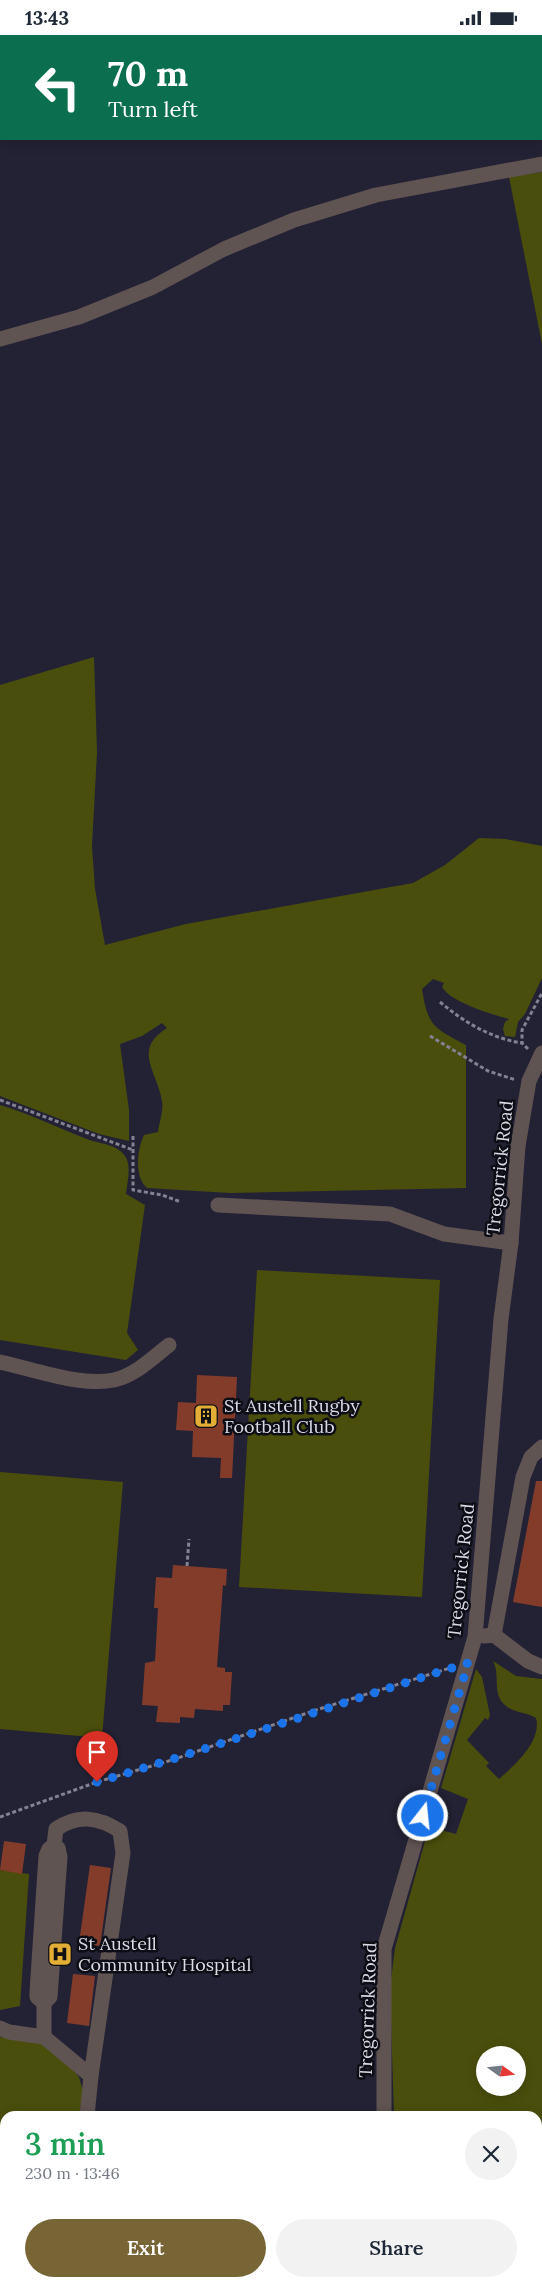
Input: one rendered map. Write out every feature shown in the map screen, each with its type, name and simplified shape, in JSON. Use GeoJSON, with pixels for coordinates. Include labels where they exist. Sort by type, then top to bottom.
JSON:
{"type":"FeatureCollection","features":[{"type":"Feature","properties":{"kind":"street"},"geometry":{"type":"LineString","coordinates":[[0,339],[79,317],[153,287],[224,249],[294,220],[376,195],[542,164]]}},
{"type":"Feature","properties":{"kind":"street","name":"Tregorrick Road"},"geometry":{"type":"LineString","coordinates":[[384,2111],[384,1949],[476,1637],[501,1319],[511,1243],[518,1146],[529,1081],[540,1056]]}},
{"type":"Feature","properties":{"kind":"street"},"geometry":{"type":"LineString","coordinates":[[218,1205],[390,1214],[444,1234],[511,1243]]}},
{"type":"Feature","properties":{"kind":"street"},"geometry":{"type":"LineString","coordinates":[[0,1362],[89,1382],[114,1380],[138,1370],[169,1345]]}},
{"type":"Feature","properties":{"kind":"street"},"geometry":{"type":"LineString","coordinates":[[494,1635],[523,1477],[531,1457],[542,1447]]}},
{"type":"Feature","properties":{"kind":"street"},"geometry":{"type":"LineString","coordinates":[[476,1637],[494,1635],[528,1661],[542,1667]]}},
{"type":"Feature","properties":{"kind":"street"},"geometry":{"type":"LineString","coordinates":[[44,2037],[44,2003],[50,1997],[60,1857],[58,1848],[54,1845],[56,1829],[68,1821],[89,1818],[108,1824],[120,1831],[123,1853],[88,2111]]}},
{"type":"Feature","properties":{"kind":"street"},"geometry":{"type":"LineString","coordinates":[[0,2028],[9,2032],[44,2037],[91,2076]]}},
{"type":"Feature","properties":{"kind":"path"},"geometry":{"type":"LineString","coordinates":[[522,1043],[522,1030],[542,993]]}},
{"type":"Feature","properties":{"kind":"path"},"geometry":{"type":"LineString","coordinates":[[440,1002],[463,1021],[504,1041],[522,1043],[540,1056]]}},
{"type":"Feature","properties":{"kind":"path"},"geometry":{"type":"LineString","coordinates":[[430,1036],[488,1071],[519,1081],[529,1081]]}},
{"type":"Feature","properties":{"kind":"path"},"geometry":{"type":"LineString","coordinates":[[0,1100],[133,1150]]}},
{"type":"Feature","properties":{"kind":"path"},"geometry":{"type":"LineString","coordinates":[[133,1136],[133,1190],[181,1202]]}},
{"type":"Feature","properties":{"kind":"path"},"geometry":{"type":"LineString","coordinates":[[187,1566],[188,1539]]}},
{"type":"Feature","properties":{"kind":"path"},"geometry":{"type":"LineString","coordinates":[[0,1817],[97,1782],[172,1760],[316,1711],[468,1663]]}},
{"type":"Feature","properties":{"kind":"shaded area"},"geometry":{"type":"Polygon","coordinates":[[[542,172],[542,344],[509,177],[542,172]]]}},
{"type":"Feature","properties":{"kind":"shaded area"},"geometry":{"type":"Polygon","coordinates":[[[94,657],[97,752],[92,846],[95,889],[105,945],[186,924],[413,883],[445,865],[479,838],[505,839],[542,846],[542,978],[525,1014],[518,1022],[515,1037],[505,1036],[503,1029],[505,1022],[509,1019],[463,1003],[447,993],[442,987],[444,983],[433,979],[422,989],[427,1011],[434,1025],[466,1045],[466,1188],[230,1193],[147,1188],[138,1170],[138,1155],[144,1135],[158,1132],[162,1112],[162,1101],[152,1071],[149,1053],[151,1044],[167,1028],[162,1023],[142,1036],[120,1044],[129,1110],[129,1141],[99,1134],[0,1096],[0,685],[94,657]]]}},
{"type":"Feature","properties":{"kind":"shaded area"},"geometry":{"type":"Polygon","coordinates":[[[0,1105],[118,1149],[127,1160],[126,1194],[145,1205],[127,1333],[138,1350],[126,1360],[0,1340],[0,1105]]]}},
{"type":"Feature","properties":{"kind":"shaded area"},"geometry":{"type":"Polygon","coordinates":[[[257,1270],[440,1280],[422,1597],[239,1587],[257,1270]]]}},
{"type":"Feature","properties":{"kind":"shaded area"},"geometry":{"type":"Polygon","coordinates":[[[0,1472],[123,1482],[102,1738],[0,1729],[0,1472]]]}},
{"type":"Feature","properties":{"kind":"shaded area"},"geometry":{"type":"Polygon","coordinates":[[[493,1661],[516,1676],[542,1679],[542,2111],[394,2111],[390,1988],[395,1948],[429,1827],[456,1834],[468,1799],[441,1788],[476,1669],[482,1677],[490,1715],[488,1720],[485,1718],[467,1740],[489,1763],[486,1766],[499,1779],[526,1752],[537,1727],[536,1718],[506,1706],[501,1701],[497,1690],[493,1661]]]}},
{"type":"Feature","properties":{"kind":"shaded area"},"geometry":{"type":"Polygon","coordinates":[[[0,1870],[29,1874],[20,2006],[0,2010],[0,1870]]]}},
{"type":"Feature","properties":{"kind":"shaded area"},"geometry":{"type":"Polygon","coordinates":[[[0,2037],[39,2042],[47,2046],[79,2077],[83,2091],[80,2111],[0,2111],[0,2037]]]}},
{"type":"Feature","properties":{"kind":"building","name":"St Austell Rugby Football Club"},"geometry":{"type":"Polygon","coordinates":[[[197,1375],[237,1377],[232,1478],[220,1478],[221,1458],[192,1457],[193,1431],[176,1430],[178,1402],[196,1403],[197,1375]]]}},
{"type":"Feature","properties":{"kind":"building"},"geometry":{"type":"Polygon","coordinates":[[[536,1481],[542,1481],[542,1607],[513,1602],[536,1481]]]}},
{"type":"Feature","properties":{"kind":"building"},"geometry":{"type":"Polygon","coordinates":[[[173,1565],[227,1569],[226,1586],[223,1585],[217,1667],[225,1668],[225,1672],[232,1672],[230,1705],[223,1705],[223,1711],[195,1709],[194,1718],[180,1717],[180,1723],[156,1722],[158,1706],[142,1705],[145,1663],[155,1661],[158,1608],[154,1608],[156,1577],[172,1578],[173,1565]]]}},
{"type":"Feature","properties":{"kind":"building"},"geometry":{"type":"Polygon","coordinates":[[[4,1841],[26,1844],[22,1874],[0,1870],[4,1841]]]}},
{"type":"Feature","properties":{"kind":"building"},"geometry":{"type":"Polygon","coordinates":[[[90,1865],[111,1868],[100,1946],[79,1943],[90,1865]]]}},
{"type":"Feature","properties":{"kind":"building"},"geometry":{"type":"Polygon","coordinates":[[[73,1974],[95,1976],[89,2026],[67,2023],[73,1974]]]}},
{"type":"Feature","properties":{"kind":"place","name":"St Austell Rugby Football Club"},"geometry":{"type":"Point","coordinates":[206,1416]}},
{"type":"Feature","properties":{"kind":"place","name":"St Austell Community Hospital"},"geometry":{"type":"Point","coordinates":[60,1954]}},
{"type":"Feature","properties":{"kind":"route"},"geometry":{"type":"LineString","coordinates":[[97,1782],[172,1760],[316,1711],[468,1663],[423,1816]]}}]}
